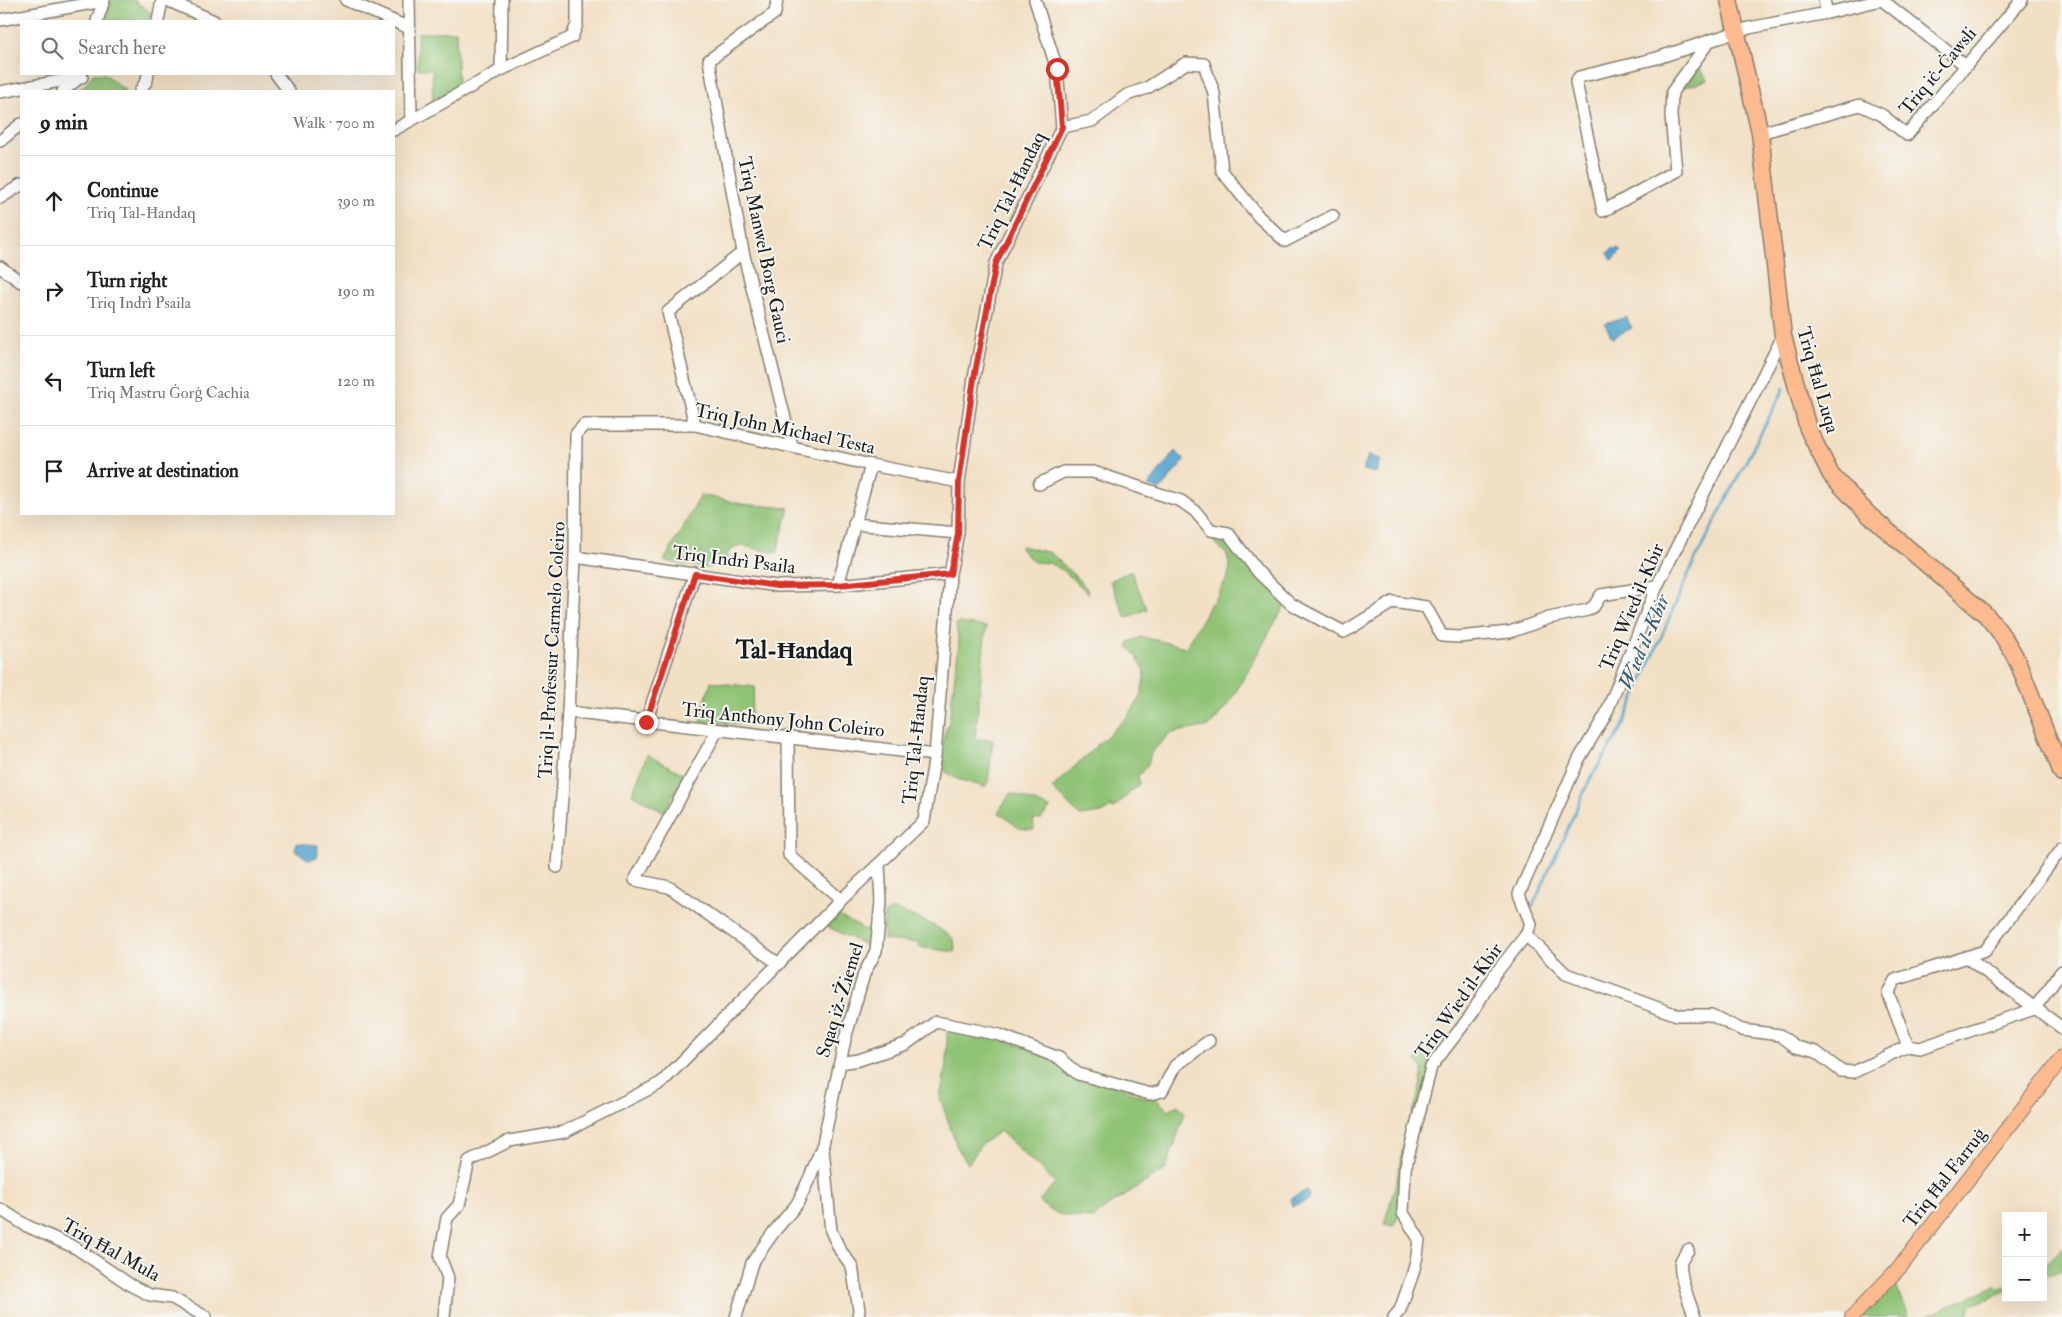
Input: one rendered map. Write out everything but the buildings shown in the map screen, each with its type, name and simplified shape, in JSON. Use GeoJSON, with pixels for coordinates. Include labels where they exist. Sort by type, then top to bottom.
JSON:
{"type":"FeatureCollection","features":[{"type":"Feature","properties":{"kind":"highway","name":"Triq Ħal Luqa"},"geometry":{"type":"LineString","coordinates":[[1729,0],[1760,133],[1783,336],[1808,429],[1831,475],[1869,514],[1986,615],[1998,629],[2020,665],[2062,774]]}},
{"type":"Feature","properties":{"kind":"main road","name":"Triq Ħal Farruġ"},"geometry":{"type":"LineString","coordinates":[[1852,1317],[1900,1267],[2062,1058]]}},
{"type":"Feature","properties":{"kind":"street"},"geometry":{"type":"LineString","coordinates":[[0,20],[103,0],[98,20]]}},
{"type":"Feature","properties":{"kind":"street"},"geometry":{"type":"LineString","coordinates":[[158,20],[162,0]]}},
{"type":"Feature","properties":{"kind":"street"},"geometry":{"type":"LineString","coordinates":[[167,0],[212,20]]}},
{"type":"Feature","properties":{"kind":"street"},"geometry":{"type":"LineString","coordinates":[[346,0],[391,20]]}},
{"type":"Feature","properties":{"kind":"street"},"geometry":{"type":"LineString","coordinates":[[409,0],[411,119]]}},
{"type":"Feature","properties":{"kind":"street"},"geometry":{"type":"LineString","coordinates":[[501,70],[502,0]]}},
{"type":"Feature","properties":{"kind":"street"},"geometry":{"type":"LineString","coordinates":[[395,129],[501,70],[572,36],[577,24],[577,0]]}},
{"type":"Feature","properties":{"kind":"street","name":"Triq Manwel Borg Gauci"},"geometry":{"type":"LineString","coordinates":[[777,0],[775,13],[709,60],[742,252],[792,446]]}},
{"type":"Feature","properties":{"kind":"street","name":"Triq Tal-Ħandaq"},"geometry":{"type":"LineString","coordinates":[[444,1317],[448,1278],[440,1257],[448,1218],[459,1205],[469,1161],[509,1141],[564,1132],[661,1083],[840,900],[924,821],[935,755],[950,574],[958,534],[959,482],[974,378],[996,263],[1062,127],[1057,69],[1035,0]]}},
{"type":"Feature","properties":{"kind":"street"},"geometry":{"type":"LineString","coordinates":[[1824,0],[1827,13]]}},
{"type":"Feature","properties":{"kind":"street"},"geometry":{"type":"LineString","coordinates":[[1710,40],[1672,92],[1671,116],[1676,171],[1603,211],[1576,82],[1579,77],[1657,58],[1710,40],[1737,31],[1882,0],[1966,66]]}},
{"type":"Feature","properties":{"kind":"street","name":"Triq iċ-Ċawsli"},"geometry":{"type":"LineString","coordinates":[[1760,133],[1860,105],[1882,115],[1907,135],[2022,0]]}},
{"type":"Feature","properties":{"kind":"street"},"geometry":{"type":"LineString","coordinates":[[395,22],[409,28]]}},
{"type":"Feature","properties":{"kind":"street"},"geometry":{"type":"LineString","coordinates":[[1062,127],[1092,122],[1127,96],[1147,88],[1186,63],[1204,64],[1214,93],[1222,171],[1259,217],[1285,241],[1333,216]]}},
{"type":"Feature","properties":{"kind":"street"},"geometry":{"type":"LineString","coordinates":[[64,90],[82,75]]}},
{"type":"Feature","properties":{"kind":"street"},"geometry":{"type":"LineString","coordinates":[[0,92],[82,75]]}},
{"type":"Feature","properties":{"kind":"street"},"geometry":{"type":"LineString","coordinates":[[141,90],[148,75]]}},
{"type":"Feature","properties":{"kind":"street"},"geometry":{"type":"LineString","coordinates":[[277,75],[288,90]]}},
{"type":"Feature","properties":{"kind":"street"},"geometry":{"type":"LineString","coordinates":[[0,141],[20,125]]}},
{"type":"Feature","properties":{"kind":"street"},"geometry":{"type":"LineString","coordinates":[[0,198],[20,186]]}},
{"type":"Feature","properties":{"kind":"street"},"geometry":{"type":"LineString","coordinates":[[695,425],[668,312],[742,252]]}},
{"type":"Feature","properties":{"kind":"street"},"geometry":{"type":"LineString","coordinates":[[0,267],[20,281]]}},
{"type":"Feature","properties":{"kind":"street","name":"Triq Wied il-Kbir"},"geometry":{"type":"LineString","coordinates":[[1394,1317],[1400,1310],[1417,1256],[1419,1239],[1403,1213],[1405,1168],[1431,1067],[1471,1015],[1495,974],[1526,936],[1531,924],[1520,894],[1579,759],[1606,714],[1657,586],[1783,336]]}},
{"type":"Feature","properties":{"kind":"street","name":"Triq John Michael Testa"},"geometry":{"type":"LineString","coordinates":[[576,434],[584,425],[695,425],[871,465],[959,482]]}},
{"type":"Feature","properties":{"kind":"street","name":"Triq il-Professur Carmelo Coleiro"},"geometry":{"type":"LineString","coordinates":[[557,867],[568,712],[575,557],[576,434]]}},
{"type":"Feature","properties":{"kind":"street"},"geometry":{"type":"LineString","coordinates":[[838,585],[871,465]]}},
{"type":"Feature","properties":{"kind":"street"},"geometry":{"type":"LineString","coordinates":[[1038,484],[1063,472],[1094,472],[1181,501],[1195,511],[1211,530],[1228,532],[1258,572],[1291,604],[1344,632],[1393,602],[1426,607],[1442,636],[1459,638],[1510,632],[1549,618],[1588,610],[1594,606],[1601,595],[1657,586]]}},
{"type":"Feature","properties":{"kind":"street"},"geometry":{"type":"LineString","coordinates":[[854,524],[958,534]]}},
{"type":"Feature","properties":{"kind":"street","name":"Triq Indrì Psaila"},"geometry":{"type":"LineString","coordinates":[[575,557],[777,586],[838,585],[950,574]]}},
{"type":"Feature","properties":{"kind":"street"},"geometry":{"type":"LineString","coordinates":[[646,722],[695,574]]}},
{"type":"Feature","properties":{"kind":"street","name":"Triq Anthony John Coleiro"},"geometry":{"type":"LineString","coordinates":[[568,712],[717,731],[788,737],[935,755]]}},
{"type":"Feature","properties":{"kind":"street"},"geometry":{"type":"LineString","coordinates":[[717,731],[635,880],[669,887],[779,964]]}},
{"type":"Feature","properties":{"kind":"street"},"geometry":{"type":"LineString","coordinates":[[788,737],[788,855],[840,900]]}},
{"type":"Feature","properties":{"kind":"street"},"geometry":{"type":"LineString","coordinates":[[1908,1046],[1888,993],[1894,980],[1985,951],[2062,848]]}},
{"type":"Feature","properties":{"kind":"street","name":"Sqaq iż-Żiemel"},"geometry":{"type":"LineString","coordinates":[[823,1144],[840,1063],[864,974],[876,951],[881,902],[879,865]]}},
{"type":"Feature","properties":{"kind":"street"},"geometry":{"type":"LineString","coordinates":[[1526,936],[1566,974],[1677,1015],[1711,1015],[1742,1030],[1780,1035],[1796,1047],[1816,1052],[1841,1071],[1854,1072],[1908,1046],[1920,1048],[2034,1009],[2062,971]]}},
{"type":"Feature","properties":{"kind":"street"},"geometry":{"type":"LineString","coordinates":[[1966,957],[2062,1028]]}},
{"type":"Feature","properties":{"kind":"street"},"geometry":{"type":"LineString","coordinates":[[840,1063],[859,1060],[906,1044],[936,1022],[1000,1035],[1060,1058],[1078,1074],[1150,1094],[1162,1091],[1176,1066],[1208,1042]]}},
{"type":"Feature","properties":{"kind":"street"},"geometry":{"type":"LineString","coordinates":[[736,1317],[752,1263],[772,1233],[797,1204],[823,1144]]}},
{"type":"Feature","properties":{"kind":"street"},"geometry":{"type":"LineString","coordinates":[[823,1144],[831,1231],[840,1250],[852,1266],[858,1317]]}},
{"type":"Feature","properties":{"kind":"street","name":"Triq Ħal Mula"},"geometry":{"type":"LineString","coordinates":[[0,1209],[27,1226],[76,1248],[132,1286],[150,1294],[172,1298],[206,1317]]}},
{"type":"Feature","properties":{"kind":"street"},"geometry":{"type":"LineString","coordinates":[[1688,1250],[1681,1261],[1682,1272],[1695,1317]]}},
{"type":"Feature","properties":{"kind":"green space"},"geometry":{"type":"Polygon","coordinates":[[[111,0],[134,0],[151,13],[149,20],[106,20],[111,0]]]}},
{"type":"Feature","properties":{"kind":"green space"},"geometry":{"type":"Polygon","coordinates":[[[456,31],[458,89],[433,103],[432,69],[418,69],[417,33],[456,31]]]}},
{"type":"Feature","properties":{"kind":"green space"},"geometry":{"type":"Polygon","coordinates":[[[1698,66],[1708,80],[1684,87],[1698,66]]]}},
{"type":"Feature","properties":{"kind":"green space"},"geometry":{"type":"Polygon","coordinates":[[[92,75],[106,75],[125,90],[78,90],[86,84],[92,75]]]}},
{"type":"Feature","properties":{"kind":"green space"},"geometry":{"type":"Polygon","coordinates":[[[701,495],[742,504],[789,508],[777,553],[739,545],[729,551],[725,563],[707,568],[664,561],[701,495]]]}},
{"type":"Feature","properties":{"kind":"green space"},"geometry":{"type":"Polygon","coordinates":[[[1207,534],[1228,536],[1285,605],[1230,702],[1210,726],[1170,733],[1151,753],[1148,764],[1138,776],[1139,784],[1114,808],[1112,809],[1112,806],[1102,813],[1080,816],[1052,788],[1127,717],[1138,702],[1145,671],[1138,657],[1128,647],[1129,642],[1141,637],[1186,647],[1209,606],[1216,598],[1228,576],[1230,568],[1227,555],[1207,534]]]}},
{"type":"Feature","properties":{"kind":"green space"},"geometry":{"type":"Polygon","coordinates":[[[1021,546],[1051,553],[1085,586],[1089,594],[1064,571],[1049,563],[1034,562],[1020,549],[1021,546]]]}},
{"type":"Feature","properties":{"kind":"green space"},"geometry":{"type":"Polygon","coordinates":[[[1131,571],[1147,609],[1126,618],[1110,581],[1131,571]]]}},
{"type":"Feature","properties":{"kind":"green space"},"geometry":{"type":"Polygon","coordinates":[[[956,624],[986,627],[975,739],[993,740],[988,782],[985,787],[957,779],[946,772],[944,760],[943,740],[949,722],[959,643],[956,624]]]}},
{"type":"Feature","properties":{"kind":"green space"},"geometry":{"type":"Polygon","coordinates":[[[711,682],[755,687],[749,724],[700,722],[706,706],[704,705],[711,682]]]}},
{"type":"Feature","properties":{"kind":"green space"},"geometry":{"type":"Polygon","coordinates":[[[647,755],[684,774],[664,812],[632,794],[647,755]]]}},
{"type":"Feature","properties":{"kind":"green space"},"geometry":{"type":"Polygon","coordinates":[[[1011,793],[1050,808],[1041,819],[1033,820],[1034,830],[1019,828],[998,812],[1011,793]]]}},
{"type":"Feature","properties":{"kind":"green space"},"geometry":{"type":"Polygon","coordinates":[[[892,909],[940,929],[954,939],[955,952],[918,947],[919,943],[884,940],[884,914],[892,909]]]}},
{"type":"Feature","properties":{"kind":"green space"},"geometry":{"type":"Polygon","coordinates":[[[835,914],[875,935],[873,949],[826,926],[835,914]]]}},
{"type":"Feature","properties":{"kind":"green space"},"geometry":{"type":"Polygon","coordinates":[[[947,1027],[1009,1041],[1141,1096],[1156,1099],[1168,1110],[1178,1105],[1185,1113],[1166,1169],[1105,1208],[1094,1218],[1064,1216],[1052,1211],[1039,1201],[1055,1183],[1000,1131],[981,1145],[968,1164],[957,1147],[940,1098],[947,1059],[947,1027]]]}},
{"type":"Feature","properties":{"kind":"green space"},"geometry":{"type":"Polygon","coordinates":[[[1444,1049],[1406,1147],[1398,1193],[1399,1214],[1393,1226],[1384,1224],[1396,1183],[1405,1137],[1419,1094],[1423,1069],[1416,1061],[1427,1053],[1444,1049]]]}},
{"type":"Feature","properties":{"kind":"green space"},"geometry":{"type":"Polygon","coordinates":[[[2062,1247],[2062,1270],[2047,1276],[2047,1264],[2062,1247]]]}},
{"type":"Feature","properties":{"kind":"green space"},"geometry":{"type":"Polygon","coordinates":[[[1894,1280],[1908,1317],[1858,1317],[1894,1280]]]}},
{"type":"Feature","properties":{"kind":"green space"},"geometry":{"type":"Polygon","coordinates":[[[1996,1285],[1999,1290],[2002,1288],[2002,1294],[1972,1305],[1967,1317],[1925,1317],[1996,1285]]]}},
{"type":"Feature","properties":{"kind":"water"},"geometry":{"type":"Polygon","coordinates":[[[1618,248],[1621,252],[1612,260],[1608,253],[1612,249],[1618,248]]]}},
{"type":"Feature","properties":{"kind":"water"},"geometry":{"type":"Polygon","coordinates":[[[1626,317],[1632,328],[1612,338],[1605,324],[1626,317]]]}},
{"type":"Feature","properties":{"kind":"water"},"geometry":{"type":"Polygon","coordinates":[[[1175,451],[1185,460],[1160,490],[1148,486],[1175,451]]]}},
{"type":"Feature","properties":{"kind":"water"},"geometry":{"type":"Polygon","coordinates":[[[1368,455],[1380,459],[1376,473],[1363,470],[1368,455]]]}},
{"type":"Feature","properties":{"kind":"water"},"geometry":{"type":"Polygon","coordinates":[[[296,843],[318,845],[317,857],[309,860],[295,850],[296,843]]]}},
{"type":"Feature","properties":{"kind":"water"},"geometry":{"type":"Polygon","coordinates":[[[1307,1190],[1310,1200],[1292,1206],[1290,1199],[1307,1190]]]}},
{"type":"Feature","properties":{"kind":"waterway","name":"Wied il-Kbir"},"geometry":{"type":"LineString","coordinates":[[1532,908],[1589,781],[1621,730],[1691,568],[1784,388]]}},
{"type":"Feature","properties":{"kind":"district","name":"Tal-Ħandaq"},"geometry":{"type":"Point","coordinates":[794,650]}},
{"type":"Feature","properties":{"kind":"route"},"geometry":{"type":"LineString","coordinates":[[646,722],[695,574],[777,586],[838,585],[950,574],[958,534],[959,482],[974,378],[996,263],[1062,127],[1057,69]]}}]}
